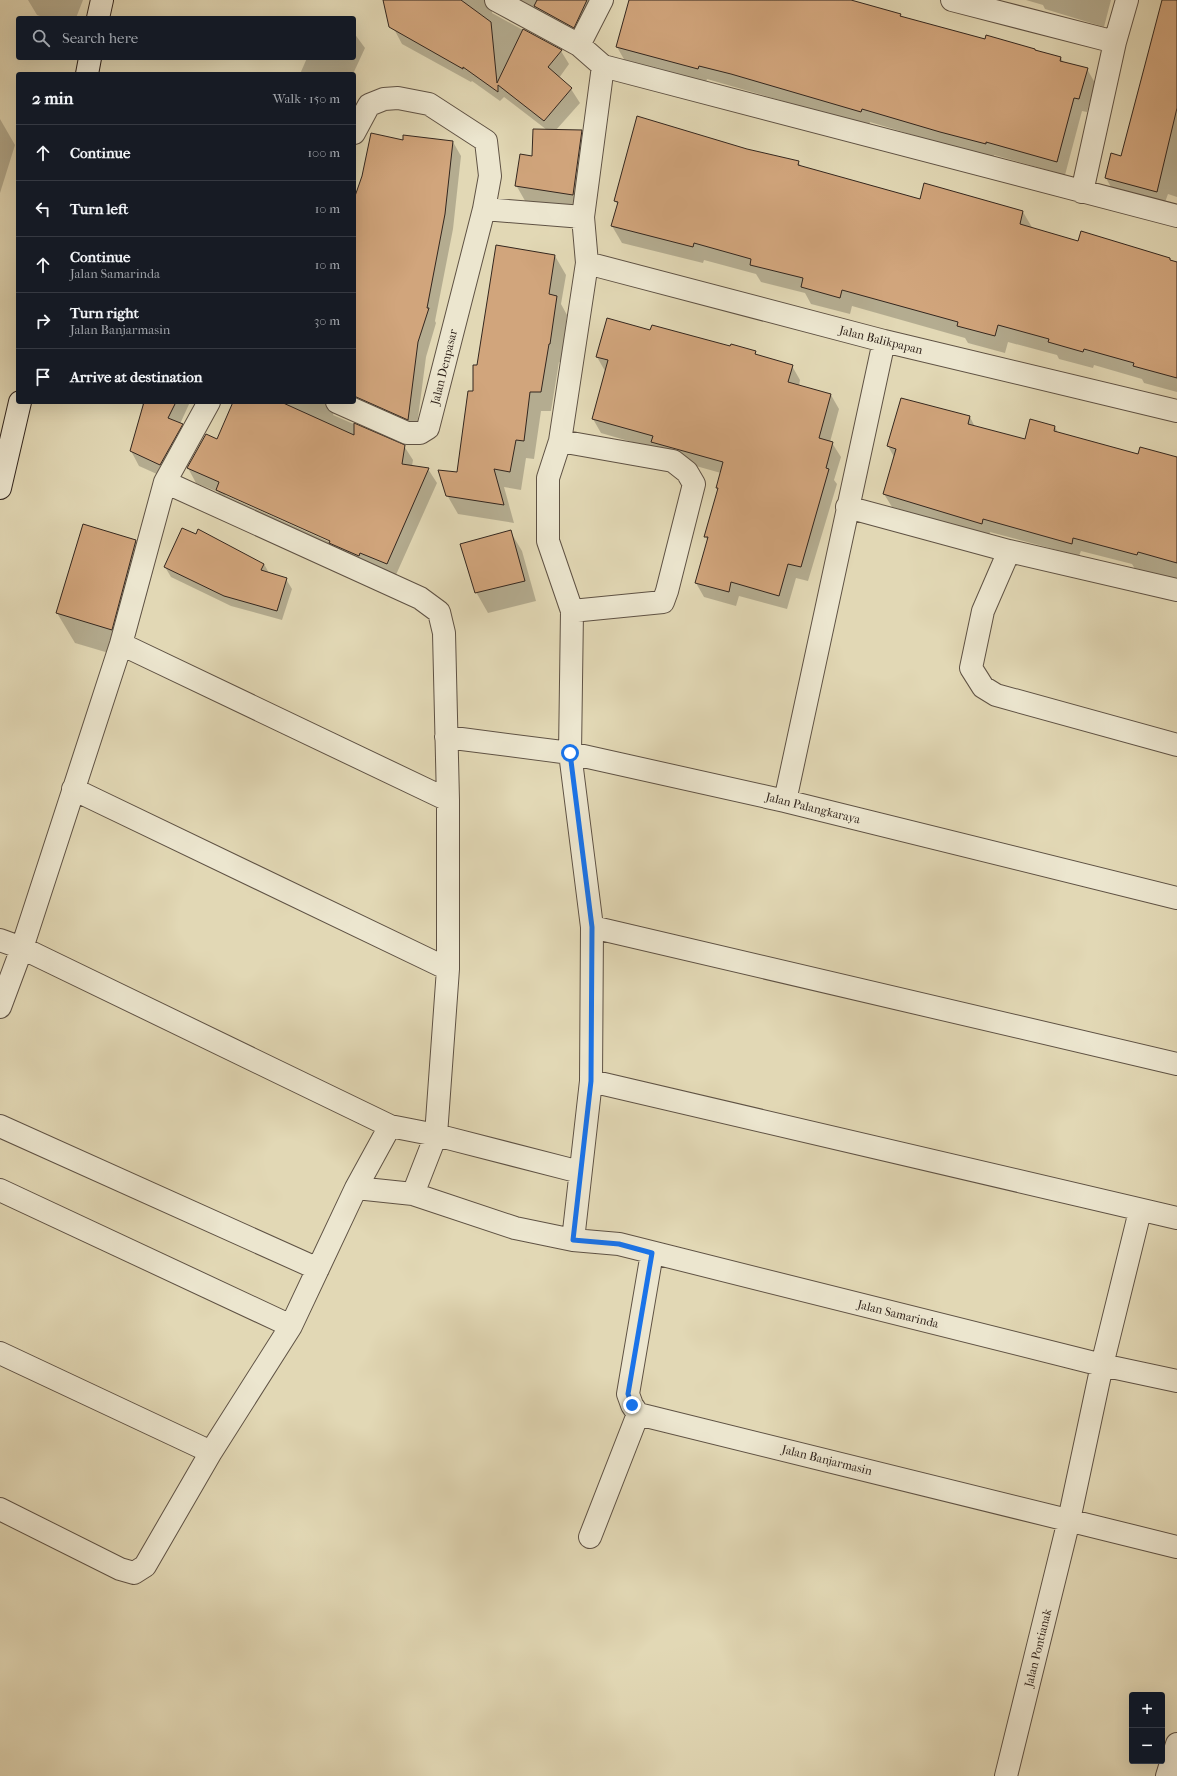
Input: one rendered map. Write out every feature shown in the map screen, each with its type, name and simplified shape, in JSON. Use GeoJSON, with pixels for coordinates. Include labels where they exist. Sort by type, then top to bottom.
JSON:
{"type":"FeatureCollection","features":[{"type":"Feature","properties":{"kind":"street"},"geometry":{"type":"LineString","coordinates":[[98,16],[102,0]]}},
{"type":"Feature","properties":{"kind":"street"},"geometry":{"type":"LineString","coordinates":[[496,0],[579,45],[602,66],[1177,216]]}},
{"type":"Feature","properties":{"kind":"street"},"geometry":{"type":"LineString","coordinates":[[579,45],[602,0]]}},
{"type":"Feature","properties":{"kind":"street"},"geometry":{"type":"LineString","coordinates":[[952,0],[1115,42]]}},
{"type":"Feature","properties":{"kind":"street"},"geometry":{"type":"LineString","coordinates":[[1082,192],[1115,42],[1127,0]]}},
{"type":"Feature","properties":{"kind":"street"},"geometry":{"type":"LineString","coordinates":[[87,72],[90,60]]}},
{"type":"Feature","properties":{"kind":"street"},"geometry":{"type":"LineString","coordinates":[[573,1240],[591,1081],[592,927],[570,753],[572,611],[548,541],[548,478],[560,441],[587,262],[582,217],[602,66]]}},
{"type":"Feature","properties":{"kind":"street","name":"Jalan Denpasar"},"geometry":{"type":"LineString","coordinates":[[342,404],[407,433],[420,433],[428,428],[484,209],[490,176],[486,141],[429,104],[398,98],[384,99],[369,105],[356,128]]}},
{"type":"Feature","properties":{"kind":"street"},"geometry":{"type":"LineString","coordinates":[[484,209],[582,217]]}},
{"type":"Feature","properties":{"kind":"street","name":"Jalan Balikpapan"},"geometry":{"type":"LineString","coordinates":[[587,262],[884,341],[1177,411]]}},
{"type":"Feature","properties":{"kind":"street"},"geometry":{"type":"LineString","coordinates":[[785,801],[847,507],[884,341]]}},
{"type":"Feature","properties":{"kind":"street"},"geometry":{"type":"LineString","coordinates":[[0,488],[20,404]]}},
{"type":"Feature","properties":{"kind":"street"},"geometry":{"type":"LineString","coordinates":[[0,1007],[22,948],[121,644],[165,482],[208,404]]}},
{"type":"Feature","properties":{"kind":"street"},"geometry":{"type":"LineString","coordinates":[[560,441],[673,461],[687,472],[694,484],[668,591],[663,602],[572,611]]}},
{"type":"Feature","properties":{"kind":"street"},"geometry":{"type":"LineString","coordinates":[[165,482],[420,598],[439,612],[444,633],[448,800],[448,969],[436,1135],[413,1194]]}},
{"type":"Feature","properties":{"kind":"street"},"geometry":{"type":"LineString","coordinates":[[847,507],[1009,551],[1177,590]]}},
{"type":"Feature","properties":{"kind":"street"},"geometry":{"type":"LineString","coordinates":[[1009,551],[983,611],[972,668],[983,687],[996,695],[1177,745]]}},
{"type":"Feature","properties":{"kind":"street"},"geometry":{"type":"LineString","coordinates":[[121,644],[448,800]]}},
{"type":"Feature","properties":{"kind":"street","name":"Jalan Palangkaraya"},"geometry":{"type":"LineString","coordinates":[[446,737],[570,753],[785,801],[1177,898]]}},
{"type":"Feature","properties":{"kind":"street"},"geometry":{"type":"LineString","coordinates":[[74,790],[448,969]]}},
{"type":"Feature","properties":{"kind":"street"},"geometry":{"type":"LineString","coordinates":[[592,927],[1177,1064]]}},
{"type":"Feature","properties":{"kind":"street"},"geometry":{"type":"LineString","coordinates":[[0,940],[22,948],[390,1126],[436,1135],[580,1172]]}},
{"type":"Feature","properties":{"kind":"street"},"geometry":{"type":"LineString","coordinates":[[591,1081],[1140,1211],[1177,1218]]}},
{"type":"Feature","properties":{"kind":"street"},"geometry":{"type":"LineString","coordinates":[[0,1126],[318,1269]]}},
{"type":"Feature","properties":{"kind":"street"},"geometry":{"type":"LineString","coordinates":[[0,1509],[120,1569],[134,1573],[145,1566],[211,1452],[292,1326],[356,1188],[390,1126]]}},
{"type":"Feature","properties":{"kind":"street","name":"Jalan Samarinda"},"geometry":{"type":"LineString","coordinates":[[356,1188],[413,1194],[516,1228],[573,1240],[619,1244],[1102,1365],[1177,1381]]}},
{"type":"Feature","properties":{"kind":"street"},"geometry":{"type":"LineString","coordinates":[[0,1190],[292,1326]]}},
{"type":"Feature","properties":{"kind":"street","name":"Jalan Pontianak"},"geometry":{"type":"LineString","coordinates":[[1006,1776],[1069,1520],[1102,1365],[1140,1211]]}},
{"type":"Feature","properties":{"kind":"street"},"geometry":{"type":"LineString","coordinates":[[590,1537],[638,1414],[632,1405],[628,1394],[652,1253]]}},
{"type":"Feature","properties":{"kind":"street"},"geometry":{"type":"LineString","coordinates":[[0,1353],[211,1452]]}},
{"type":"Feature","properties":{"kind":"street","name":"Jalan Banjarmasin"},"geometry":{"type":"LineString","coordinates":[[638,1414],[1177,1546]]}},
{"type":"Feature","properties":{"kind":"street"},"geometry":{"type":"LineString","coordinates":[[1167,1776],[1177,1744]]}},
{"type":"Feature","properties":{"kind":"building"},"geometry":{"type":"Polygon","coordinates":[[[383,0],[461,0],[491,22],[497,83],[523,29],[562,50],[548,67],[572,88],[544,121],[498,85],[498,92],[463,67],[463,69],[389,27],[383,0]]]}},
{"type":"Feature","properties":{"kind":"building"},"geometry":{"type":"Polygon","coordinates":[[[537,0],[587,0],[574,28],[534,6],[537,0]]]}},
{"type":"Feature","properties":{"kind":"building"},"geometry":{"type":"Polygon","coordinates":[[[629,0],[851,0],[901,14],[900,16],[985,39],[986,35],[1035,49],[1061,57],[1060,61],[1088,68],[1079,99],[1074,98],[1057,162],[986,142],[986,144],[940,132],[862,109],[861,112],[731,74],[699,66],[698,69],[616,47],[629,0]]]}},
{"type":"Feature","properties":{"kind":"building"},"geometry":{"type":"Polygon","coordinates":[[[1162,0],[1177,0],[1177,108],[1157,192],[1105,178],[1111,153],[1121,156],[1162,0]]]}},
{"type":"Feature","properties":{"kind":"building"},"geometry":{"type":"Polygon","coordinates":[[[637,116],[747,149],[799,161],[798,165],[920,199],[924,183],[1023,211],[1020,224],[1078,241],[1081,231],[1170,258],[1170,260],[1177,262],[1177,378],[1133,366],[1134,363],[1084,349],[1083,352],[1048,342],[1049,339],[998,325],[995,336],[957,326],[958,322],[842,290],[840,298],[801,287],[803,278],[750,265],[751,259],[694,243],[693,247],[611,226],[618,202],[614,201],[637,116]]]}},
{"type":"Feature","properties":{"kind":"building"},"geometry":{"type":"Polygon","coordinates":[[[533,129],[582,130],[573,195],[515,186],[520,154],[532,156],[533,129]]]}},
{"type":"Feature","properties":{"kind":"building"},"geometry":{"type":"Polygon","coordinates":[[[371,133],[403,140],[403,135],[453,141],[445,214],[427,308],[429,308],[418,342],[408,420],[356,397],[356,193],[362,176],[371,133]]]}},
{"type":"Feature","properties":{"kind":"building"},"geometry":{"type":"Polygon","coordinates":[[[496,245],[555,255],[549,294],[557,296],[541,392],[530,392],[524,441],[516,440],[510,472],[494,469],[504,505],[446,496],[438,470],[457,472],[468,391],[473,391],[473,365],[477,365],[496,245]]]}},
{"type":"Feature","properties":{"kind":"building"},"geometry":{"type":"Polygon","coordinates":[[[607,318],[650,330],[652,325],[730,346],[731,344],[756,351],[755,354],[793,365],[788,382],[831,394],[819,438],[833,442],[826,468],[829,469],[801,567],[788,564],[779,596],[731,582],[729,592],[695,583],[708,537],[704,537],[718,488],[716,488],[723,462],[651,442],[653,436],[592,419],[608,360],[596,357],[607,318]]]}},
{"type":"Feature","properties":{"kind":"building"},"geometry":{"type":"Polygon","coordinates":[[[901,398],[970,416],[968,424],[1025,439],[1030,419],[1055,426],[1054,431],[1138,454],[1140,447],[1177,457],[1177,563],[1138,552],[1137,555],[1073,538],[1072,544],[983,519],[982,524],[883,494],[896,449],[887,446],[901,398]]]}},
{"type":"Feature","properties":{"kind":"building"},"geometry":{"type":"Polygon","coordinates":[[[143,404],[175,404],[168,418],[183,424],[160,465],[130,451],[143,404]]]}},
{"type":"Feature","properties":{"kind":"building"},"geometry":{"type":"Polygon","coordinates":[[[232,404],[285,404],[354,435],[354,423],[405,445],[402,464],[429,468],[387,564],[360,553],[359,556],[329,543],[330,541],[216,490],[219,482],[187,468],[206,434],[217,439],[232,404]]]}},
{"type":"Feature","properties":{"kind":"building"},"geometry":{"type":"Polygon","coordinates":[[[83,524],[136,540],[112,630],[56,613],[83,524]]]}},
{"type":"Feature","properties":{"kind":"building"},"geometry":{"type":"Polygon","coordinates":[[[182,528],[196,534],[198,529],[264,564],[261,570],[287,578],[277,611],[224,596],[164,567],[182,528]]]}},
{"type":"Feature","properties":{"kind":"building"},"geometry":{"type":"Polygon","coordinates":[[[511,530],[525,581],[475,593],[460,544],[511,530]]]}},
{"type":"Feature","properties":{"kind":"route"},"geometry":{"type":"LineString","coordinates":[[570,753],[592,927],[591,1081],[573,1240],[619,1244],[652,1253],[628,1394],[632,1405]]}}]}
